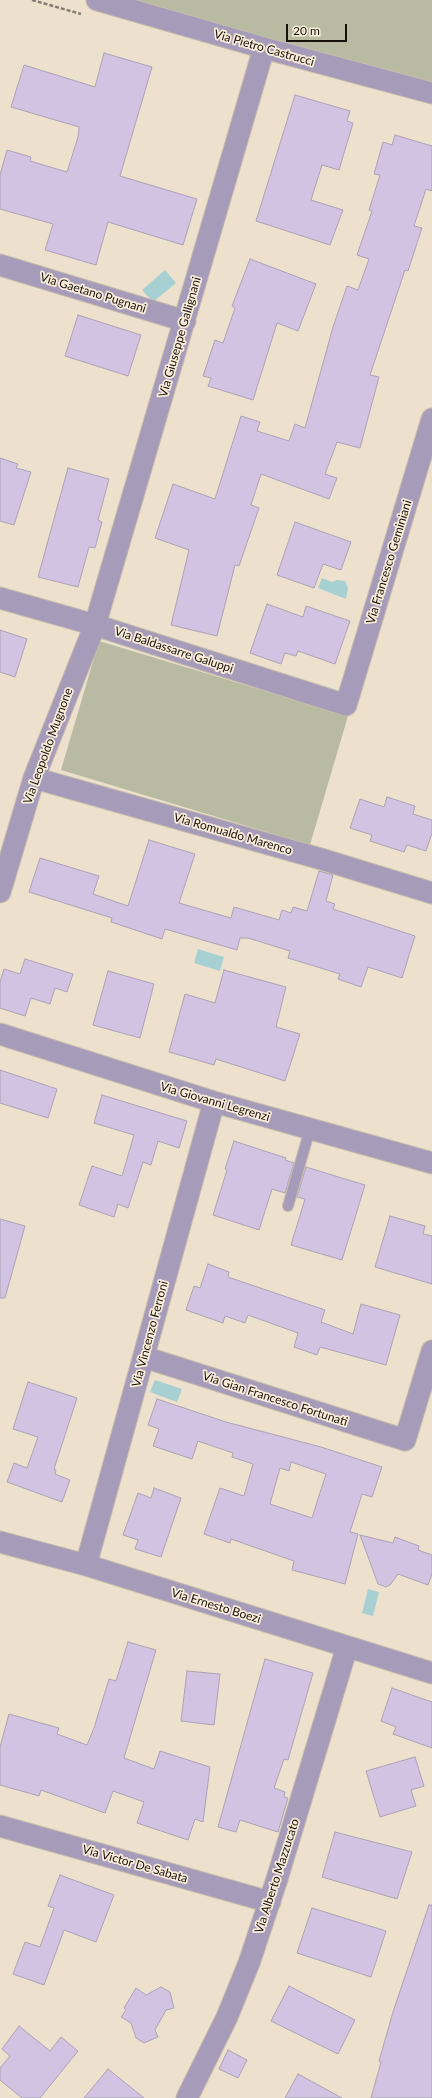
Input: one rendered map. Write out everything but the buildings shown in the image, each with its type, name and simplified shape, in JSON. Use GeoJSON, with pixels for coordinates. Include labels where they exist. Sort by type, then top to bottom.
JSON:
{"type":"FeatureCollection","features":[{"type":"Feature","properties":{"kind":"street","name":"Via Pietro Castrucci"},"geometry":{"type":"LineString","coordinates":[[97,0],[432,94]]}},
{"type":"Feature","properties":{"kind":"street","name":"Via Giuseppe Gallignani"},"geometry":{"type":"LineString","coordinates":[[95,625],[264,48]]}},
{"type":"Feature","properties":{"kind":"street","name":"Via Gaetano Pugnani"},"geometry":{"type":"LineString","coordinates":[[0,265],[185,321]]}},
{"type":"Feature","properties":{"kind":"street","name":"Via Francesco Geminiani"},"geometry":{"type":"LineString","coordinates":[[346,705],[432,419]]}},
{"type":"Feature","properties":{"kind":"street","name":"Via Baldassarre Galuppi"},"geometry":{"type":"LineString","coordinates":[[0,598],[95,625],[346,705]]}},
{"type":"Feature","properties":{"kind":"street","name":"Via Leopoldo Mugnone"},"geometry":{"type":"LineString","coordinates":[[0,892],[34,778],[95,625]]}},
{"type":"Feature","properties":{"kind":"street","name":"Via Romualdo Marenco"},"geometry":{"type":"LineString","coordinates":[[34,778],[321,859],[432,893]]}},
{"type":"Feature","properties":{"kind":"street","name":"Via Giovanni Legrenzi"},"geometry":{"type":"LineString","coordinates":[[0,1034],[214,1102],[432,1163]]}},
{"type":"Feature","properties":{"kind":"street","name":"Via Vincenzo Ferroni"},"geometry":{"type":"LineString","coordinates":[[86,1565],[214,1102]]}},
{"type":"Feature","properties":{"kind":"street","name":"Via Gian Francesco Fortunati"},"geometry":{"type":"LineString","coordinates":[[144,1357],[405,1440],[432,1351]]}},
{"type":"Feature","properties":{"kind":"street","name":"Via Ernesto Boezi"},"geometry":{"type":"LineString","coordinates":[[0,1542],[86,1565],[432,1673]]}},
{"type":"Feature","properties":{"kind":"street","name":"Via Alberto Mazzucato"},"geometry":{"type":"LineString","coordinates":[[187,2098],[232,2005],[270,1902],[346,1647]]}},
{"type":"Feature","properties":{"kind":"street","name":"Via Victor De Sabata"},"geometry":{"type":"LineString","coordinates":[[0,1826],[270,1902]]}},
{"type":"Feature","properties":{"kind":"lane"},"geometry":{"type":"LineString","coordinates":[[288,1206],[310,1129]]}},
{"type":"Feature","properties":{"kind":"green space"},"geometry":{"type":"Polygon","coordinates":[[[98,0],[432,0],[432,93],[98,0]]]}},
{"type":"Feature","properties":{"kind":"green space"},"geometry":{"type":"Polygon","coordinates":[[[99,641],[348,716],[310,845],[61,770],[99,641]]]}},
{"type":"Feature","properties":{"kind":"water"},"geometry":{"type":"Polygon","coordinates":[[[165,270],[176,283],[153,302],[142,290],[165,270]]]}},
{"type":"Feature","properties":{"kind":"water"},"geometry":{"type":"Polygon","coordinates":[[[322,578],[332,582],[337,580],[345,581],[348,588],[346,599],[318,588],[322,578]]]}},
{"type":"Feature","properties":{"kind":"water"},"geometry":{"type":"Polygon","coordinates":[[[198,949],[224,957],[220,971],[194,963],[198,949]]]}},
{"type":"Feature","properties":{"kind":"water"},"geometry":{"type":"Polygon","coordinates":[[[155,1380],[182,1389],[177,1402],[150,1392],[155,1380]]]}},
{"type":"Feature","properties":{"kind":"water"},"geometry":{"type":"Polygon","coordinates":[[[368,1589],[379,1592],[373,1616],[362,1613],[368,1589]]]}}]}
